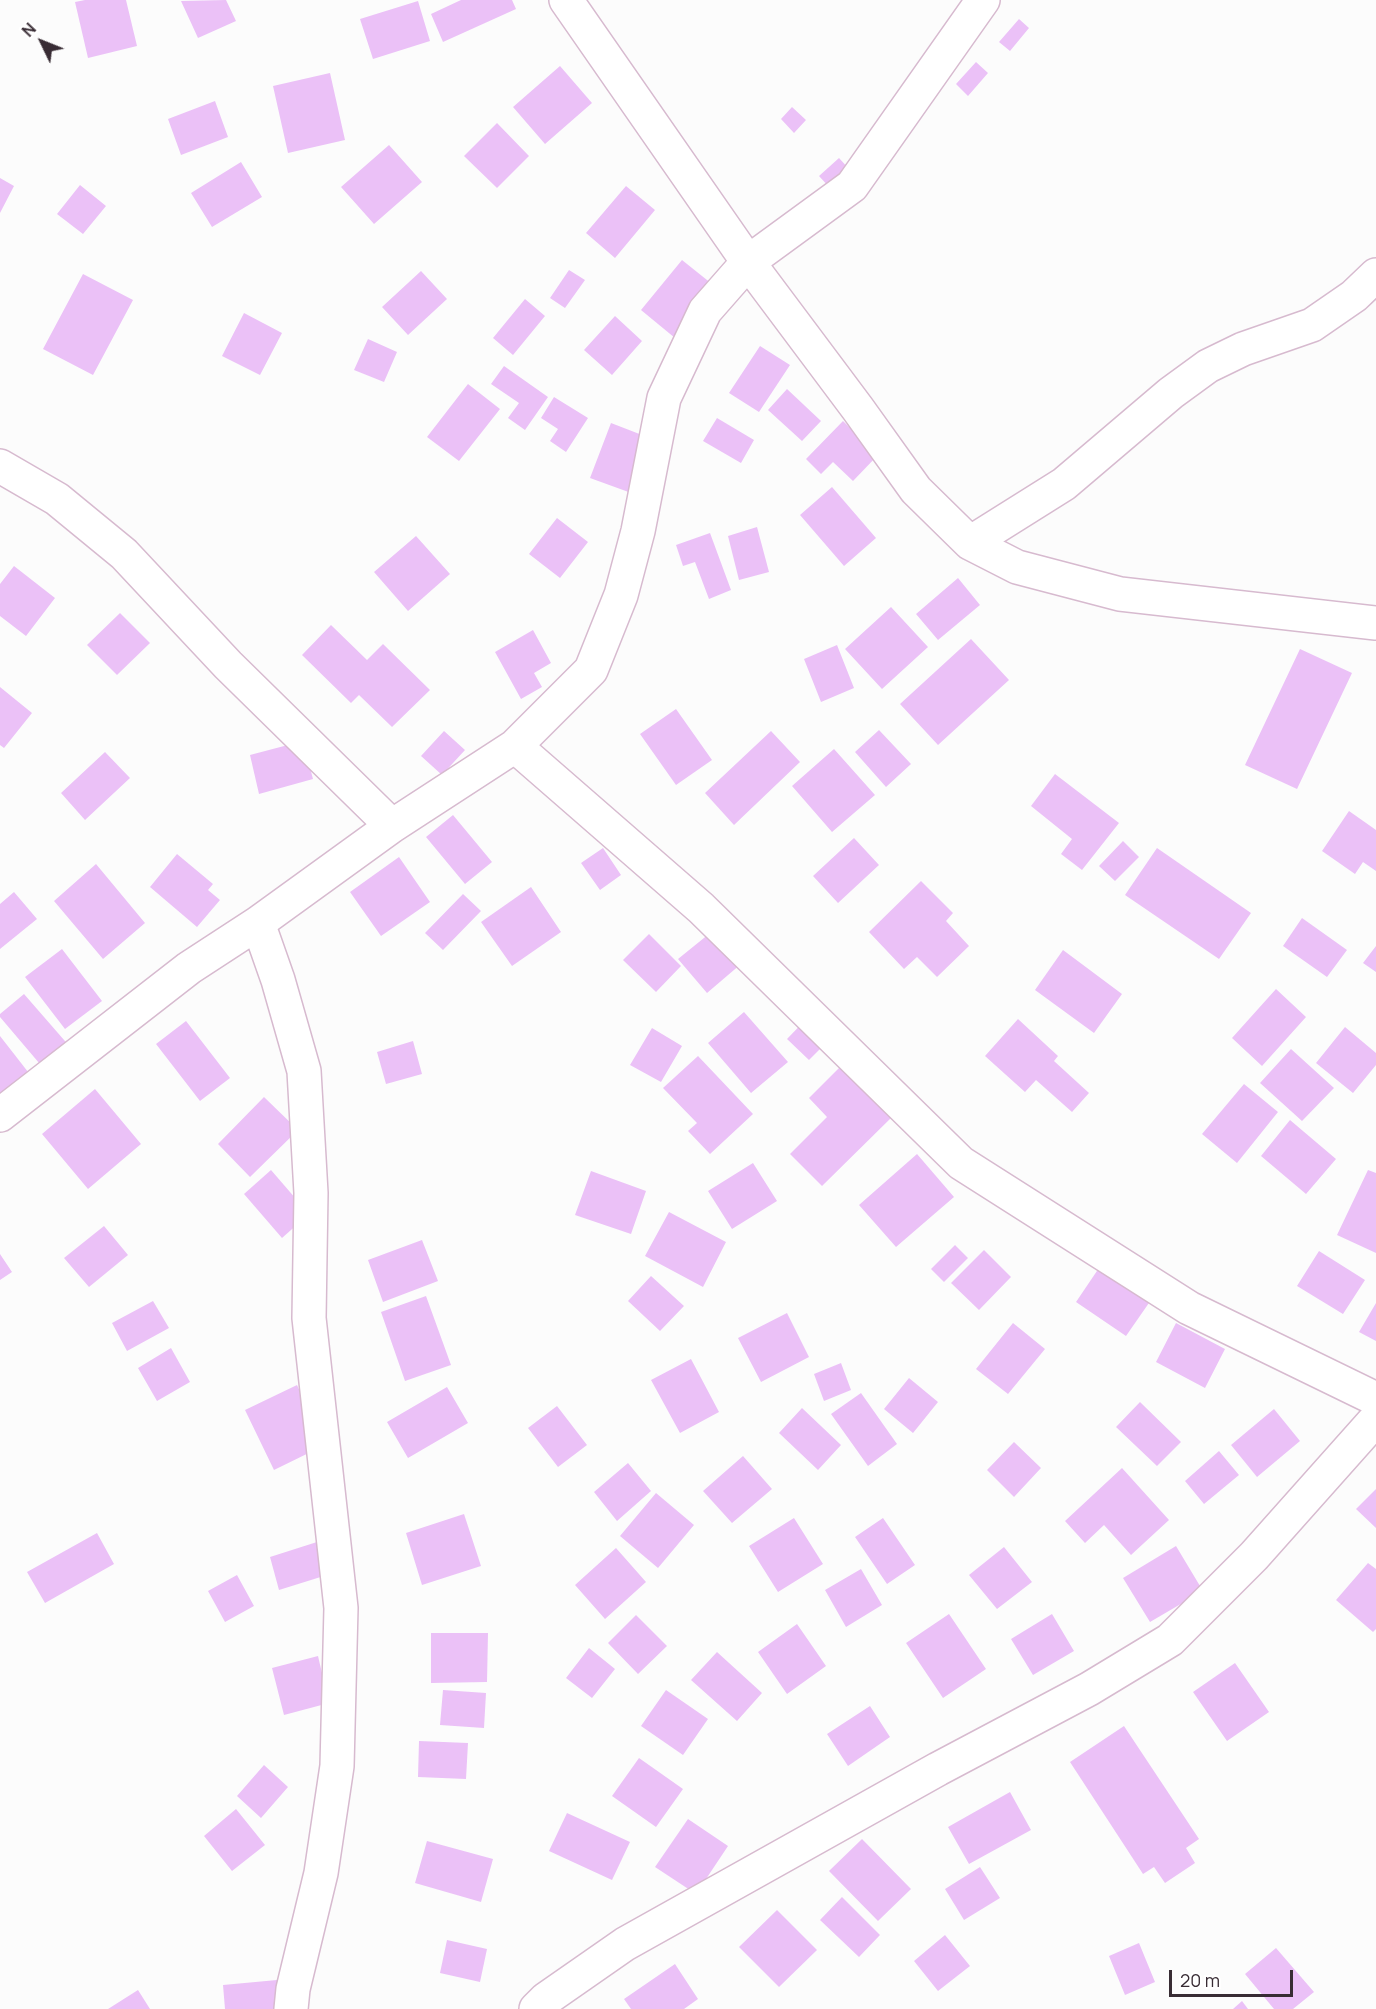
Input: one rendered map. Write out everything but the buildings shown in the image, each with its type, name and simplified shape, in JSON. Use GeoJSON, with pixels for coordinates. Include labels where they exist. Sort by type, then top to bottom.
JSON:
{"type":"FeatureCollection","features":[{"type":"Feature","properties":{"kind":"street"},"geometry":{"type":"LineString","coordinates":[[566,0],[748,262],[916,490],[970,543],[1017,567],[1120,594],[1376,623]]}},
{"type":"Feature","properties":{"kind":"street"},"geometry":{"type":"LineString","coordinates":[[0,1114],[189,968],[258,923],[392,826],[515,746],[591,670],[621,595],[638,531],[664,398],[705,311],[748,262],[852,186],[983,0]]}},
{"type":"Feature","properties":{"kind":"street"},"geometry":{"type":"LineString","coordinates":[[970,543],[1064,484],[1171,393],[1208,366],[1244,349],[1312,325],[1354,296],[1376,275]]}},
{"type":"Feature","properties":{"kind":"street"},"geometry":{"type":"LineString","coordinates":[[0,466],[57,499],[124,554],[228,665],[392,826]]}},
{"type":"Feature","properties":{"kind":"street"},"geometry":{"type":"LineString","coordinates":[[515,746],[701,908],[961,1163],[1189,1308],[1376,1399]]}},
{"type":"Feature","properties":{"kind":"street"},"geometry":{"type":"LineString","coordinates":[[258,923],[278,980],[304,1071],[311,1193],[309,1318],[341,1608],[337,1766],[321,1873],[293,1989],[291,2009]]}},
{"type":"Feature","properties":{"kind":"street"},"geometry":{"type":"LineString","coordinates":[[536,2009],[546,1999],[625,1944],[938,1769],[1089,1689],[1170,1640],[1254,1556],[1376,1419]]}}]}
